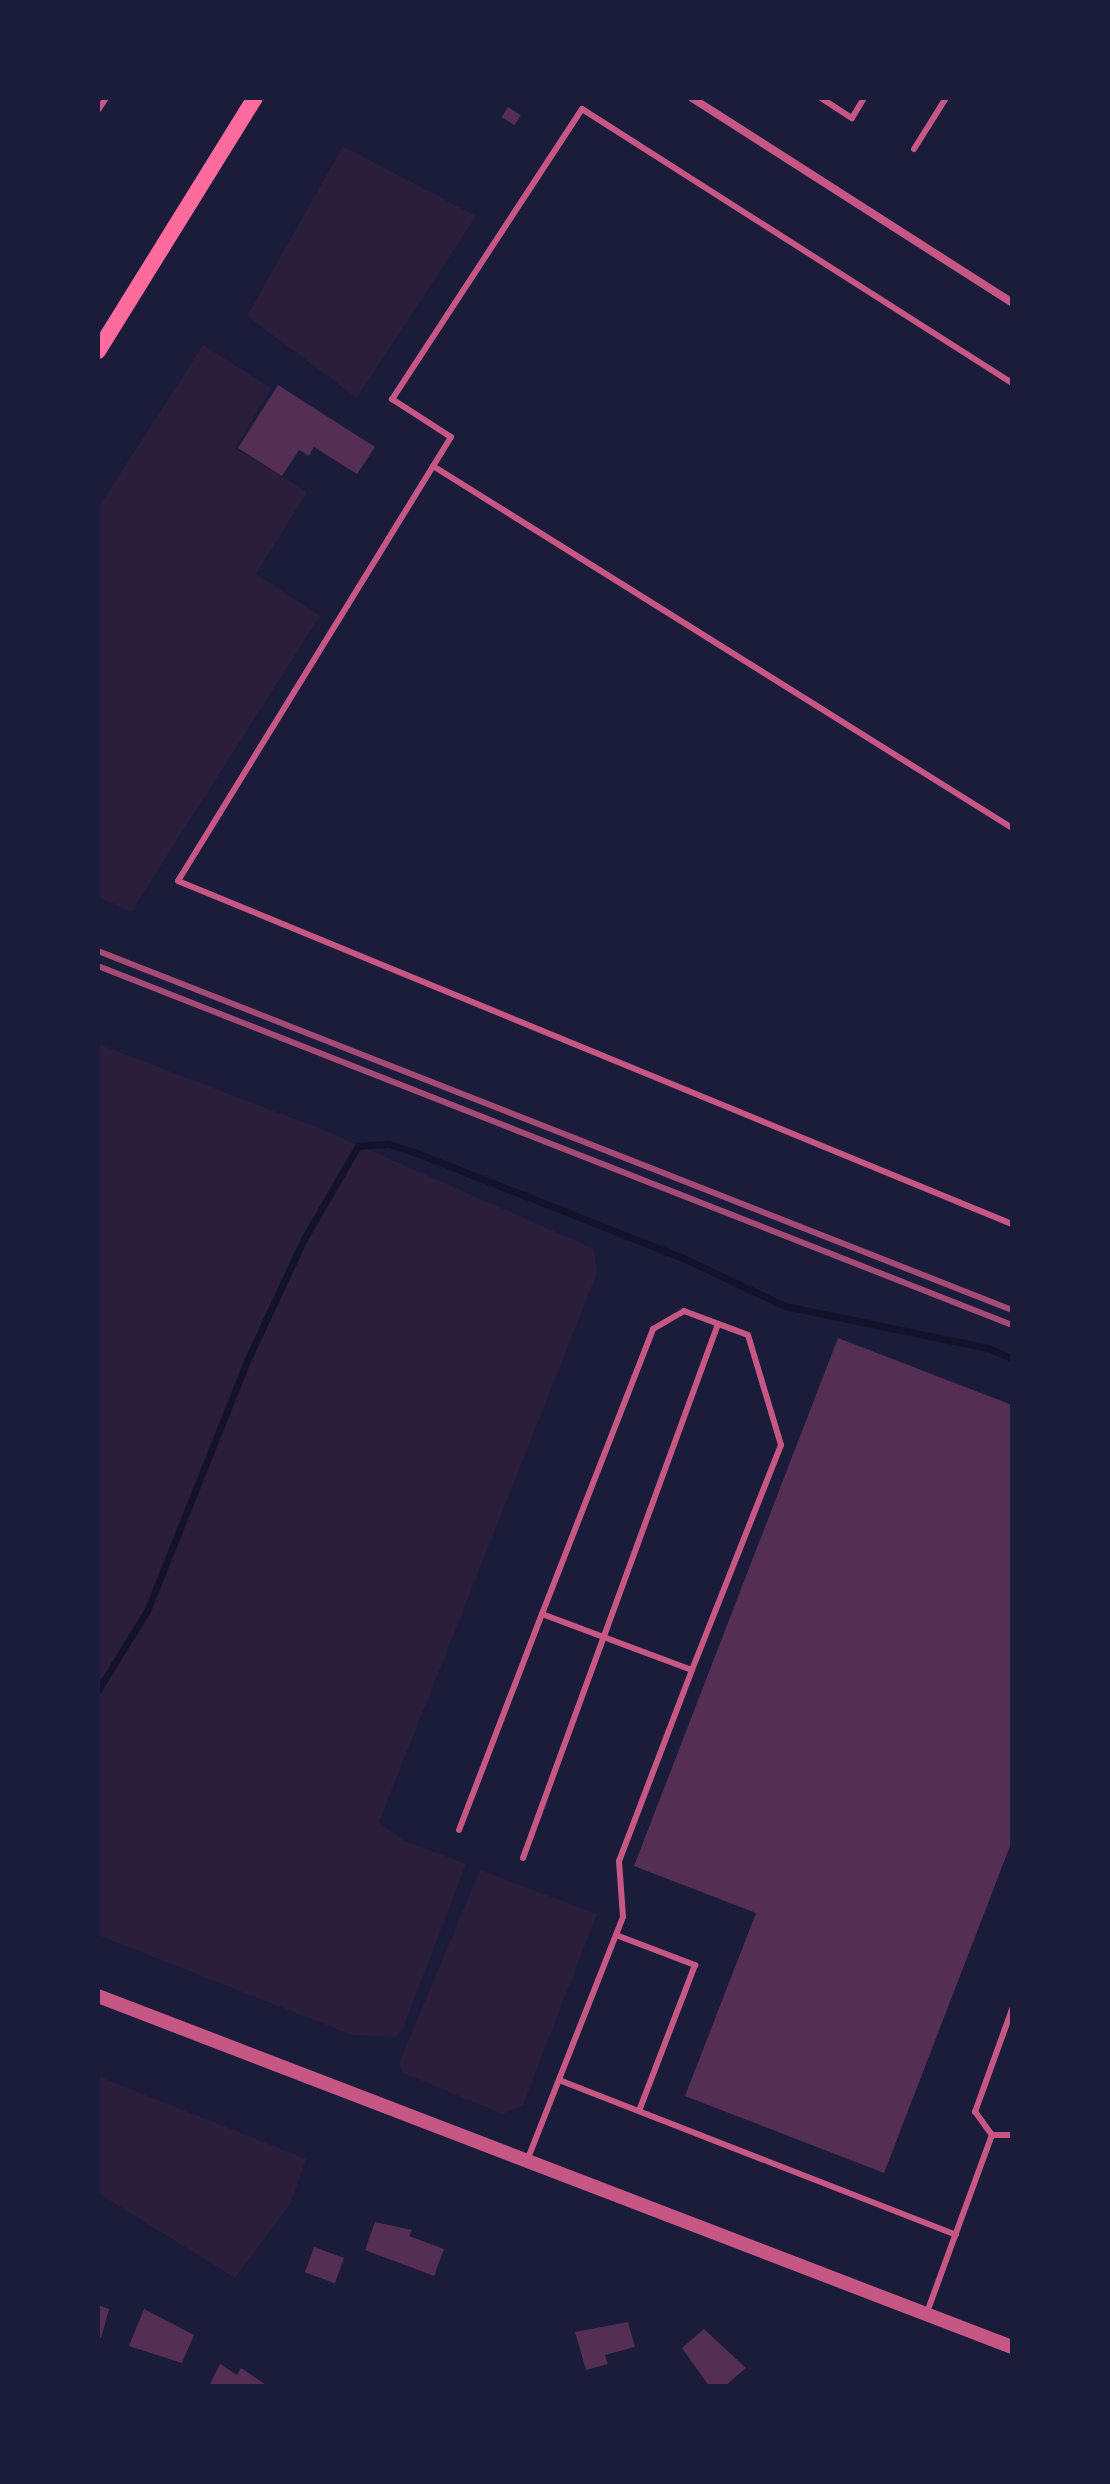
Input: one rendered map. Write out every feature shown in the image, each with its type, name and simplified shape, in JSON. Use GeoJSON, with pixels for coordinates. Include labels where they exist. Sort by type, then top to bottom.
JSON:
{"type":"FeatureCollection","features":[{"type":"Feature","properties":{"kind":"main road"},"geometry":{"type":"LineString","coordinates":[[98,351],[255,98]]}},
{"type":"Feature","properties":{"kind":"street"},"geometry":{"type":"LineString","coordinates":[[692,98],[1012,303]]}},
{"type":"Feature","properties":{"kind":"street"},"geometry":{"type":"LineString","coordinates":[[98,1996],[1012,2347]]}},
{"type":"Feature","properties":{"kind":"lane"},"geometry":{"type":"LineString","coordinates":[[98,110],[106,98]]}},
{"type":"Feature","properties":{"kind":"lane"},"geometry":{"type":"LineString","coordinates":[[821,98],[852,118],[864,98]]}},
{"type":"Feature","properties":{"kind":"lane"},"geometry":{"type":"LineString","coordinates":[[914,149],[946,98]]}},
{"type":"Feature","properties":{"kind":"lane"},"geometry":{"type":"LineString","coordinates":[[1012,383],[582,109],[392,399],[451,437],[178,881],[1012,1224]]}},
{"type":"Feature","properties":{"kind":"lane"},"geometry":{"type":"LineString","coordinates":[[433,466],[1012,828]]}},
{"type":"Feature","properties":{"kind":"lane"},"geometry":{"type":"LineString","coordinates":[[459,1830],[653,1329],[684,1311],[748,1335],[781,1445],[619,1861],[623,1917],[527,2162]]}},
{"type":"Feature","properties":{"kind":"lane"},"geometry":{"type":"LineString","coordinates":[[523,1858],[718,1324]]}},
{"type":"Feature","properties":{"kind":"lane"},"geometry":{"type":"LineString","coordinates":[[542,1614],[692,1670]]}},
{"type":"Feature","properties":{"kind":"lane"},"geometry":{"type":"LineString","coordinates":[[616,1935],[695,1965],[639,2111]]}},
{"type":"Feature","properties":{"kind":"lane"},"geometry":{"type":"LineString","coordinates":[[992,2135],[975,2112],[1012,2009]]}},
{"type":"Feature","properties":{"kind":"lane"},"geometry":{"type":"LineString","coordinates":[[559,2080],[956,2235]]}},
{"type":"Feature","properties":{"kind":"lane"},"geometry":{"type":"LineString","coordinates":[[992,2135],[1012,2135]]}},
{"type":"Feature","properties":{"kind":"lane"},"geometry":{"type":"LineString","coordinates":[[926,2315],[992,2135]]}},
{"type":"Feature","properties":{"kind":"shaded area"},"geometry":{"type":"Polygon","coordinates":[[[343,146],[476,216],[357,398],[247,316],[343,146]]]}},
{"type":"Feature","properties":{"kind":"shaded area"},"geometry":{"type":"Polygon","coordinates":[[[203,345],[271,388],[235,448],[307,492],[256,574],[320,616],[131,912],[98,896],[98,508],[203,345]]]}},
{"type":"Feature","properties":{"kind":"shaded area"},"geometry":{"type":"Polygon","coordinates":[[[98,1044],[331,1133],[594,1249],[597,1273],[379,1822],[403,1840],[466,1864],[402,2031],[395,2037],[352,2035],[98,1935],[98,1044]]]}},
{"type":"Feature","properties":{"kind":"shaded area"},"geometry":{"type":"Polygon","coordinates":[[[480,1870],[597,1914],[523,2105],[503,2114],[403,2073],[399,2063],[480,1870]]]}},
{"type":"Feature","properties":{"kind":"shaded area"},"geometry":{"type":"Polygon","coordinates":[[[98,2076],[306,2159],[291,2203],[235,2278],[98,2193],[98,2076]]]}},
{"type":"Feature","properties":{"kind":"building"},"geometry":{"type":"Polygon","coordinates":[[[508,107],[521,115],[514,125],[502,117],[508,107]]]}},
{"type":"Feature","properties":{"kind":"building"},"geometry":{"type":"Polygon","coordinates":[[[278,385],[375,447],[357,474],[314,447],[309,456],[299,450],[282,476],[238,448],[278,385]]]}},
{"type":"Feature","properties":{"kind":"building"},"geometry":{"type":"Polygon","coordinates":[[[838,1338],[1012,1405],[1012,1841],[884,2173],[685,2096],[756,1913],[634,1866],[838,1338]]]}},
{"type":"Feature","properties":{"kind":"building"},"geometry":{"type":"Polygon","coordinates":[[[375,2222],[412,2230],[409,2236],[444,2249],[434,2276],[365,2250],[375,2222]]]}},
{"type":"Feature","properties":{"kind":"building"},"geometry":{"type":"Polygon","coordinates":[[[314,2247],[344,2258],[335,2283],[305,2272],[314,2247]]]}},
{"type":"Feature","properties":{"kind":"building"},"geometry":{"type":"Polygon","coordinates":[[[98,2305],[109,2309],[101,2338],[98,2337],[98,2305]]]}},
{"type":"Feature","properties":{"kind":"building"},"geometry":{"type":"Polygon","coordinates":[[[144,2309],[194,2335],[182,2363],[129,2346],[144,2309]]]}},
{"type":"Feature","properties":{"kind":"building"},"geometry":{"type":"Polygon","coordinates":[[[628,2322],[635,2347],[605,2355],[608,2364],[586,2370],[575,2332],[628,2322]]]}},
{"type":"Feature","properties":{"kind":"building"},"geometry":{"type":"Polygon","coordinates":[[[704,2329],[746,2368],[725,2386],[709,2386],[682,2348],[704,2329]]]}},
{"type":"Feature","properties":{"kind":"building"},"geometry":{"type":"Polygon","coordinates":[[[220,2364],[237,2375],[241,2368],[268,2386],[209,2386],[220,2364]]]}},
{"type":"Feature","properties":{"kind":"waterway"},"geometry":{"type":"LineString","coordinates":[[98,1690],[147,1611],[247,1361],[304,1239],[358,1146],[389,1144],[414,1152],[683,1258],[785,1306],[988,1348],[1012,1358]]}},
{"type":"Feature","properties":{"kind":"railway"},"geometry":{"type":"LineString","coordinates":[[98,951],[1012,1310]]}},
{"type":"Feature","properties":{"kind":"railway"},"geometry":{"type":"LineString","coordinates":[[98,966],[1012,1325]]}}]}
